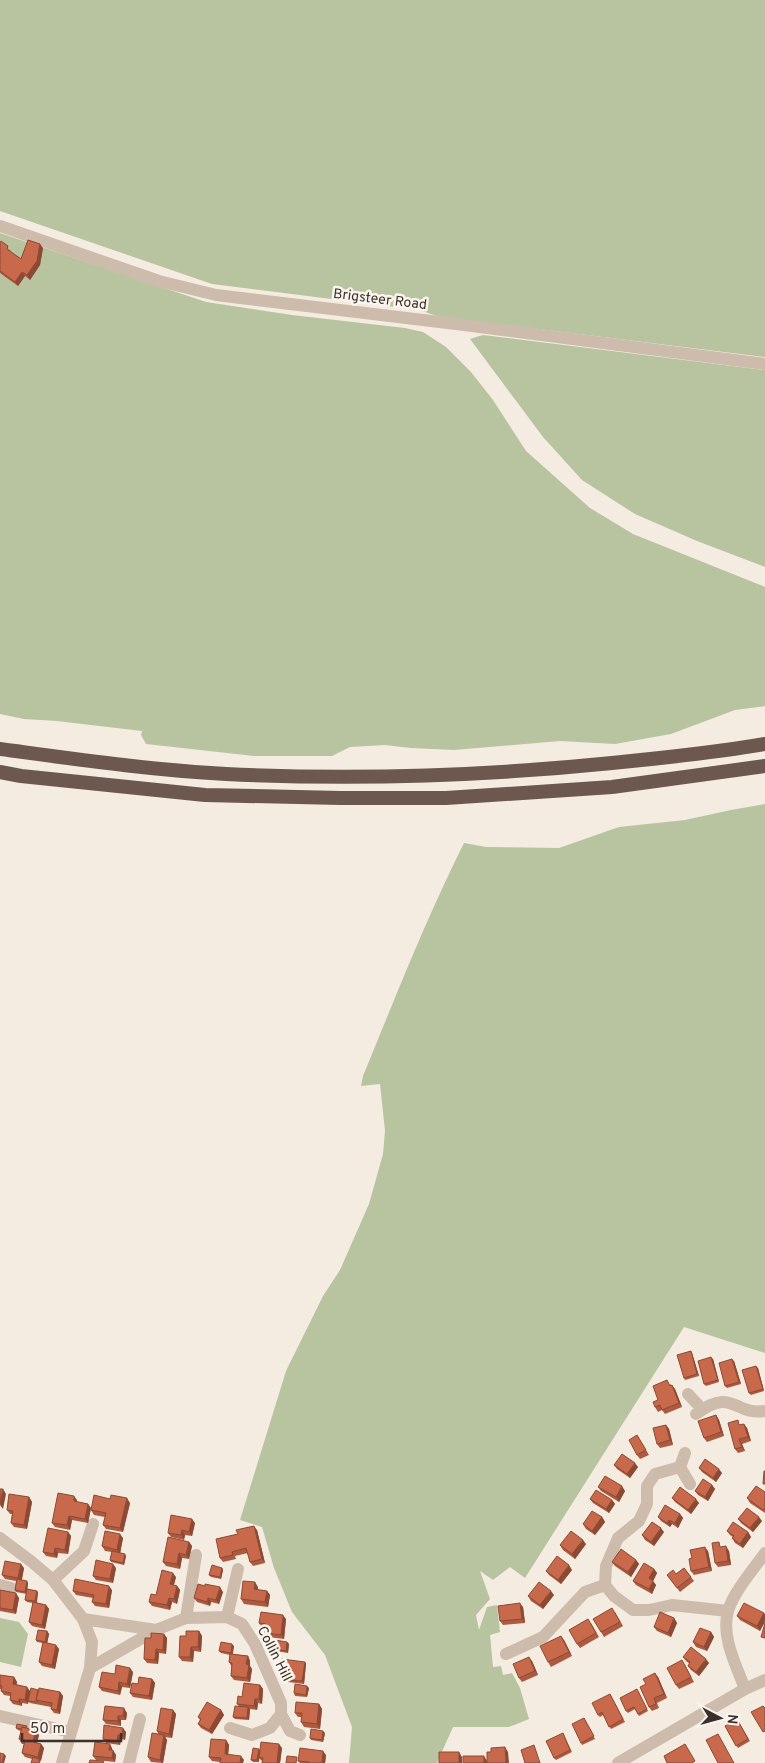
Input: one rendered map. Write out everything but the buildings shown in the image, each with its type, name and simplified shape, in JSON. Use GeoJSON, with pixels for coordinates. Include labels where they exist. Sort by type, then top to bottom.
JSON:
{"type":"FeatureCollection","features":[{"type":"Feature","properties":{"kind":"highway"},"geometry":{"type":"LineString","coordinates":[[0,749],[103,763],[226,774],[401,777],[556,768],[727,751],[765,744]]}},
{"type":"Feature","properties":{"kind":"highway"},"geometry":{"type":"LineString","coordinates":[[0,772],[21,776],[205,795],[436,798],[612,787],[765,766]]}},
{"type":"Feature","properties":{"kind":"street","name":"Brigsteer Road"},"geometry":{"type":"LineString","coordinates":[[0,226],[159,281],[216,295],[765,364]]}},
{"type":"Feature","properties":{"kind":"street"},"geometry":{"type":"LineString","coordinates":[[688,1394],[699,1412],[708,1405],[723,1401],[736,1404],[748,1410],[765,1411]]}},
{"type":"Feature","properties":{"kind":"street"},"geometry":{"type":"LineString","coordinates":[[680,1467],[685,1453]]}},
{"type":"Feature","properties":{"kind":"street"},"geometry":{"type":"LineString","coordinates":[[680,1467],[690,1484]]}},
{"type":"Feature","properties":{"kind":"street"},"geometry":{"type":"LineString","coordinates":[[680,1467],[655,1474],[648,1486],[647,1504],[639,1521],[618,1538],[606,1566],[606,1585],[614,1596],[633,1610],[649,1610],[672,1605],[728,1611]]}},
{"type":"Feature","properties":{"kind":"street"},"geometry":{"type":"LineString","coordinates":[[53,1580],[84,1551],[92,1524]]}},
{"type":"Feature","properties":{"kind":"street"},"geometry":{"type":"LineString","coordinates":[[0,1538],[53,1580],[82,1619],[92,1642],[90,1668],[62,1763]]}},
{"type":"Feature","properties":{"kind":"street"},"geometry":{"type":"LineString","coordinates":[[745,1689],[731,1653],[727,1628],[728,1611],[742,1585],[765,1553]]}},
{"type":"Feature","properties":{"kind":"street"},"geometry":{"type":"LineString","coordinates":[[186,1618],[196,1555]]}},
{"type":"Feature","properties":{"kind":"street"},"geometry":{"type":"LineString","coordinates":[[90,1668],[156,1630],[186,1618],[227,1616],[238,1569]]}},
{"type":"Feature","properties":{"kind":"street"},"geometry":{"type":"LineString","coordinates":[[506,1654],[543,1637],[586,1592],[606,1585]]}},
{"type":"Feature","properties":{"kind":"street","name":"Collin Hill"},"geometry":{"type":"LineString","coordinates":[[227,1616],[242,1624],[255,1644],[281,1702],[281,1714],[290,1731],[300,1735]]}},
{"type":"Feature","properties":{"kind":"street"},"geometry":{"type":"LineString","coordinates":[[82,1619],[156,1630]]}},
{"type":"Feature","properties":{"kind":"street"},"geometry":{"type":"LineString","coordinates":[[618,1763],[638,1758],[745,1689],[765,1680]]}},
{"type":"Feature","properties":{"kind":"street"},"geometry":{"type":"LineString","coordinates":[[230,1728],[252,1736],[270,1728],[281,1714]]}},
{"type":"Feature","properties":{"kind":"street"},"geometry":{"type":"LineString","coordinates":[[0,1717],[71,1732]]}},
{"type":"Feature","properties":{"kind":"street"},"geometry":{"type":"LineString","coordinates":[[130,1763],[140,1719]]}},
{"type":"Feature","properties":{"kind":"green space"},"geometry":{"type":"Polygon","coordinates":[[[0,0],[765,0],[765,357],[440,317],[419,310],[212,284],[0,211],[0,0]]]}},
{"type":"Feature","properties":{"kind":"green space"},"geometry":{"type":"Polygon","coordinates":[[[0,233],[206,302],[423,332],[446,347],[471,372],[493,400],[526,451],[590,508],[633,534],[765,587],[765,706],[735,710],[671,734],[615,744],[560,741],[454,750],[385,745],[350,747],[332,756],[254,756],[146,744],[141,735],[142,731],[24,719],[0,714],[0,233]]]}},
{"type":"Feature","properties":{"kind":"green space"},"geometry":{"type":"Polygon","coordinates":[[[483,335],[765,370],[765,567],[697,541],[635,514],[582,480],[543,437],[470,339],[483,335]]]}},
{"type":"Feature","properties":{"kind":"green space"},"geometry":{"type":"Polygon","coordinates":[[[765,804],[765,1353],[684,1327],[525,1578],[510,1567],[493,1580],[480,1571],[490,1599],[476,1615],[479,1630],[487,1607],[497,1605],[500,1632],[490,1635],[493,1667],[501,1666],[503,1675],[512,1673],[520,1688],[529,1719],[509,1727],[453,1727],[437,1763],[349,1763],[352,1727],[325,1655],[292,1612],[274,1568],[262,1527],[240,1520],[286,1371],[323,1296],[340,1270],[369,1204],[383,1154],[385,1131],[380,1084],[361,1086],[363,1076],[424,930],[464,843],[486,847],[559,848],[619,827],[685,820],[765,804]]]}},
{"type":"Feature","properties":{"kind":"green space"},"geometry":{"type":"Polygon","coordinates":[[[0,1618],[19,1622],[28,1634],[21,1667],[0,1662],[0,1618]]]}}]}
